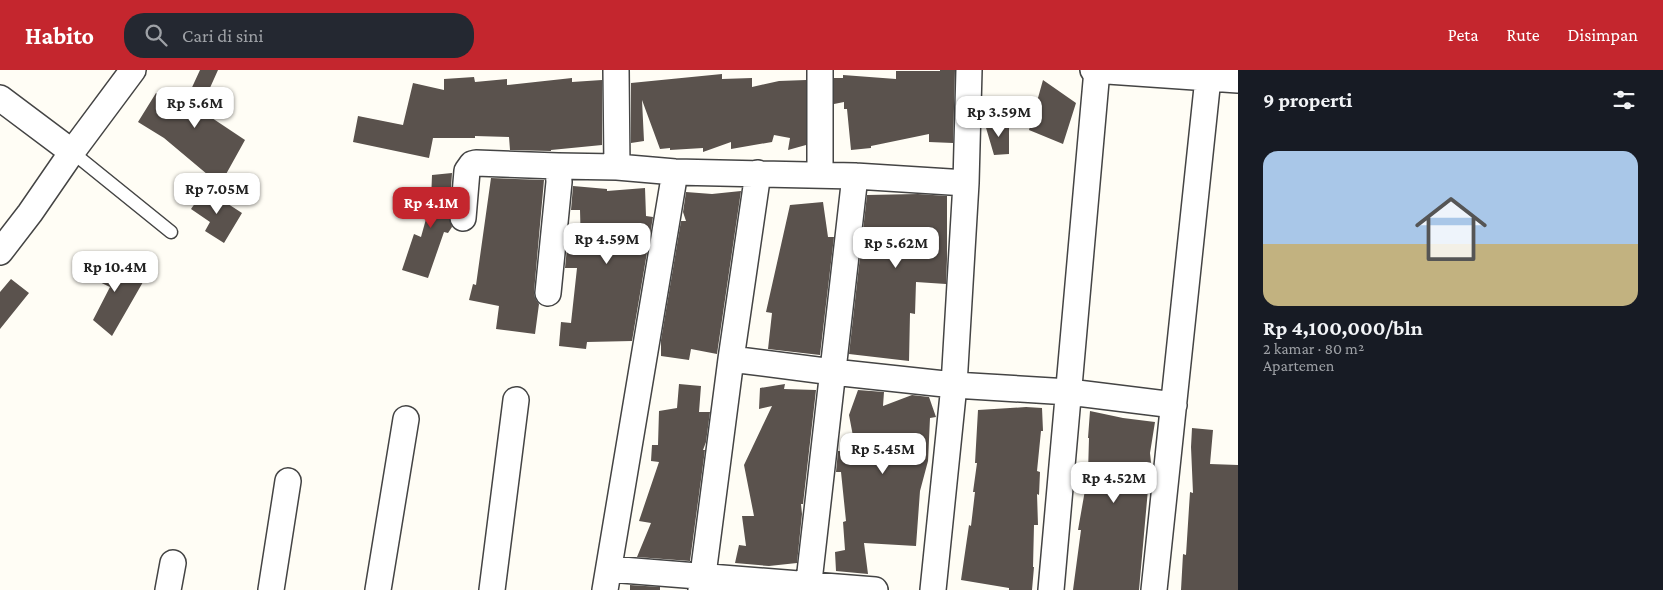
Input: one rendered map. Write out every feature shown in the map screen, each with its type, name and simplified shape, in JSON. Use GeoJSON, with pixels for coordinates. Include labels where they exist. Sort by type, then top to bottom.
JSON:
{"type":"FeatureCollection","features":[{"type":"Feature","properties":{"kind":"street"},"geometry":{"type":"LineString","coordinates":[[0,252],[133,70]]}},
{"type":"Feature","properties":{"kind":"street"},"geometry":{"type":"LineString","coordinates":[[616,70],[617,167]]}},
{"type":"Feature","properties":{"kind":"street"},"geometry":{"type":"LineString","coordinates":[[820,70],[820,174]]}},
{"type":"Feature","properties":{"kind":"street"},"geometry":{"type":"LineString","coordinates":[[932,590],[954,385],[966,183],[969,70]]}},
{"type":"Feature","properties":{"kind":"street"},"geometry":{"type":"LineString","coordinates":[[1093,70],[1238,80]]}},
{"type":"Feature","properties":{"kind":"street"},"geometry":{"type":"LineString","coordinates":[[1051,590],[1097,70]]}},
{"type":"Feature","properties":{"kind":"street"},"geometry":{"type":"LineString","coordinates":[[1154,590],[1208,78]]}},
{"type":"Feature","properties":{"kind":"street"},"geometry":{"type":"LineString","coordinates":[[0,98],[72,152]]}},
{"type":"Feature","properties":{"kind":"street"},"geometry":{"type":"LineString","coordinates":[[463,218],[467,171],[472,164],[482,162],[617,167],[674,172],[820,174],[966,183]]}},
{"type":"Feature","properties":{"kind":"street"},"geometry":{"type":"LineString","coordinates":[[548,293],[559,182],[558,166]]}},
{"type":"Feature","properties":{"kind":"street"},"geometry":{"type":"LineString","coordinates":[[674,172],[607,579],[875,590]]}},
{"type":"Feature","properties":{"kind":"street"},"geometry":{"type":"LineString","coordinates":[[702,584],[731,359],[758,173]]}},
{"type":"Feature","properties":{"kind":"street"},"geometry":{"type":"LineString","coordinates":[[809,588],[855,176]]}},
{"type":"Feature","properties":{"kind":"street"},"geometry":{"type":"LineString","coordinates":[[731,359],[954,385],[1069,392],[1174,405]]}},
{"type":"Feature","properties":{"kind":"street"},"geometry":{"type":"LineString","coordinates":[[492,590],[516,400]]}},
{"type":"Feature","properties":{"kind":"street"},"geometry":{"type":"LineString","coordinates":[[378,590],[406,419]]}},
{"type":"Feature","properties":{"kind":"street"},"geometry":{"type":"LineString","coordinates":[[271,590],[288,481]]}},
{"type":"Feature","properties":{"kind":"street"},"geometry":{"type":"LineString","coordinates":[[168,590],[173,562]]}},
{"type":"Feature","properties":{"kind":"lane"},"geometry":{"type":"LineString","coordinates":[[72,152],[172,232]]}},
{"type":"Feature","properties":{"kind":"building"},"geometry":{"type":"Polygon","coordinates":[[[200,70],[218,70],[200,110],[245,140],[220,185],[164,138],[138,122],[156,93],[182,109],[200,70]]]}},
{"type":"Feature","properties":{"kind":"building"},"geometry":{"type":"Polygon","coordinates":[[[955,70],[953,143],[929,142],[929,134],[871,146],[871,148],[851,150],[847,109],[844,109],[844,102],[834,104],[834,78],[843,78],[843,75],[896,79],[896,71],[955,70]]]}},
{"type":"Feature","properties":{"kind":"building"},"geometry":{"type":"Polygon","coordinates":[[[722,74],[722,79],[752,78],[752,87],[779,81],[806,80],[806,145],[788,150],[790,138],[774,135],[772,142],[731,149],[731,142],[703,152],[703,148],[660,149],[642,100],[644,141],[631,143],[631,83],[722,74]]]}},
{"type":"Feature","properties":{"kind":"building"},"geometry":{"type":"Polygon","coordinates":[[[474,77],[475,82],[507,79],[507,85],[572,78],[572,82],[602,80],[602,145],[551,151],[510,150],[509,137],[433,138],[429,158],[353,142],[358,116],[403,125],[413,83],[444,90],[444,79],[474,77]]]}},
{"type":"Feature","properties":{"kind":"building"},"geometry":{"type":"Polygon","coordinates":[[[1043,80],[1076,103],[1063,144],[1029,130],[1043,80]]]}},
{"type":"Feature","properties":{"kind":"building"},"geometry":{"type":"Polygon","coordinates":[[[984,121],[1009,126],[1009,154],[994,155],[984,121]]]}},
{"type":"Feature","properties":{"kind":"building"},"geometry":{"type":"Polygon","coordinates":[[[452,173],[449,217],[452,227],[448,233],[444,232],[428,278],[402,270],[414,234],[421,237],[431,201],[432,175],[452,173]]]}},
{"type":"Feature","properties":{"kind":"building"},"geometry":{"type":"Polygon","coordinates":[[[491,178],[544,180],[534,292],[539,304],[535,334],[496,329],[499,306],[469,300],[473,284],[476,285],[491,178]]]}},
{"type":"Feature","properties":{"kind":"building"},"geometry":{"type":"Polygon","coordinates":[[[573,186],[607,189],[607,191],[645,188],[646,216],[653,217],[632,341],[587,342],[586,349],[559,346],[561,322],[571,323],[577,268],[565,268],[567,248],[581,248],[580,210],[571,210],[573,186]]]}},
{"type":"Feature","properties":{"kind":"building"},"geometry":{"type":"Polygon","coordinates":[[[205,189],[242,213],[224,243],[205,231],[210,222],[191,209],[205,189]]]}},
{"type":"Feature","properties":{"kind":"building"},"geometry":{"type":"Polygon","coordinates":[[[741,191],[717,354],[691,349],[689,360],[661,356],[661,340],[681,221],[686,221],[683,212],[686,192],[712,194],[741,191]]]}},
{"type":"Feature","properties":{"kind":"building"},"geometry":{"type":"Polygon","coordinates":[[[918,194],[947,196],[946,284],[916,282],[915,314],[910,313],[909,361],[849,354],[867,195],[918,194]]]}},
{"type":"Feature","properties":{"kind":"building"},"geometry":{"type":"Polygon","coordinates":[[[823,202],[828,237],[834,237],[820,355],[768,349],[772,313],[766,312],[790,205],[823,202]]]}},
{"type":"Feature","properties":{"kind":"building"},"geometry":{"type":"Polygon","coordinates":[[[105,254],[143,282],[112,336],[93,320],[110,287],[91,278],[105,254]]]}},
{"type":"Feature","properties":{"kind":"building"},"geometry":{"type":"Polygon","coordinates":[[[11,279],[29,293],[0,329],[0,292],[11,279]]]}},
{"type":"Feature","properties":{"kind":"building"},"geometry":{"type":"Polygon","coordinates":[[[679,384],[701,386],[699,412],[710,412],[706,442],[703,450],[705,450],[690,561],[637,557],[651,523],[639,521],[659,462],[651,461],[652,445],[658,445],[659,411],[677,408],[679,384]]]}},
{"type":"Feature","properties":{"kind":"building"},"geometry":{"type":"Polygon","coordinates":[[[785,384],[784,389],[816,390],[803,504],[801,504],[802,514],[797,563],[769,566],[735,563],[739,545],[746,546],[742,516],[754,516],[744,465],[772,406],[759,409],[760,388],[785,384]]]}},
{"type":"Feature","properties":{"kind":"building"},"geometry":{"type":"Polygon","coordinates":[[[858,390],[884,392],[883,406],[912,395],[929,397],[936,417],[930,418],[928,461],[920,491],[916,546],[864,543],[868,574],[836,571],[835,552],[845,550],[843,522],[846,521],[841,472],[836,472],[838,451],[856,452],[849,415],[858,390]]]}},
{"type":"Feature","properties":{"kind":"building"},"geometry":{"type":"Polygon","coordinates":[[[1042,408],[1043,431],[1041,431],[1037,471],[1040,472],[1039,495],[1037,494],[1038,525],[1034,525],[1032,590],[1009,590],[1009,588],[961,580],[975,492],[973,492],[977,463],[975,463],[978,410],[1042,408]]]}},
{"type":"Feature","properties":{"kind":"building"},"geometry":{"type":"Polygon","coordinates":[[[1090,411],[1155,422],[1150,453],[1152,472],[1151,478],[1149,478],[1139,590],[1073,590],[1081,530],[1078,530],[1088,473],[1090,411]]]}},
{"type":"Feature","properties":{"kind":"building"},"geometry":{"type":"Polygon","coordinates":[[[1192,428],[1213,430],[1210,464],[1238,465],[1238,590],[1181,590],[1183,554],[1186,555],[1190,492],[1193,493],[1192,428]]]}},
{"type":"Feature","properties":{"kind":"building"},"geometry":{"type":"Polygon","coordinates":[[[630,585],[660,587],[660,590],[630,590],[630,585]]]}}]}
